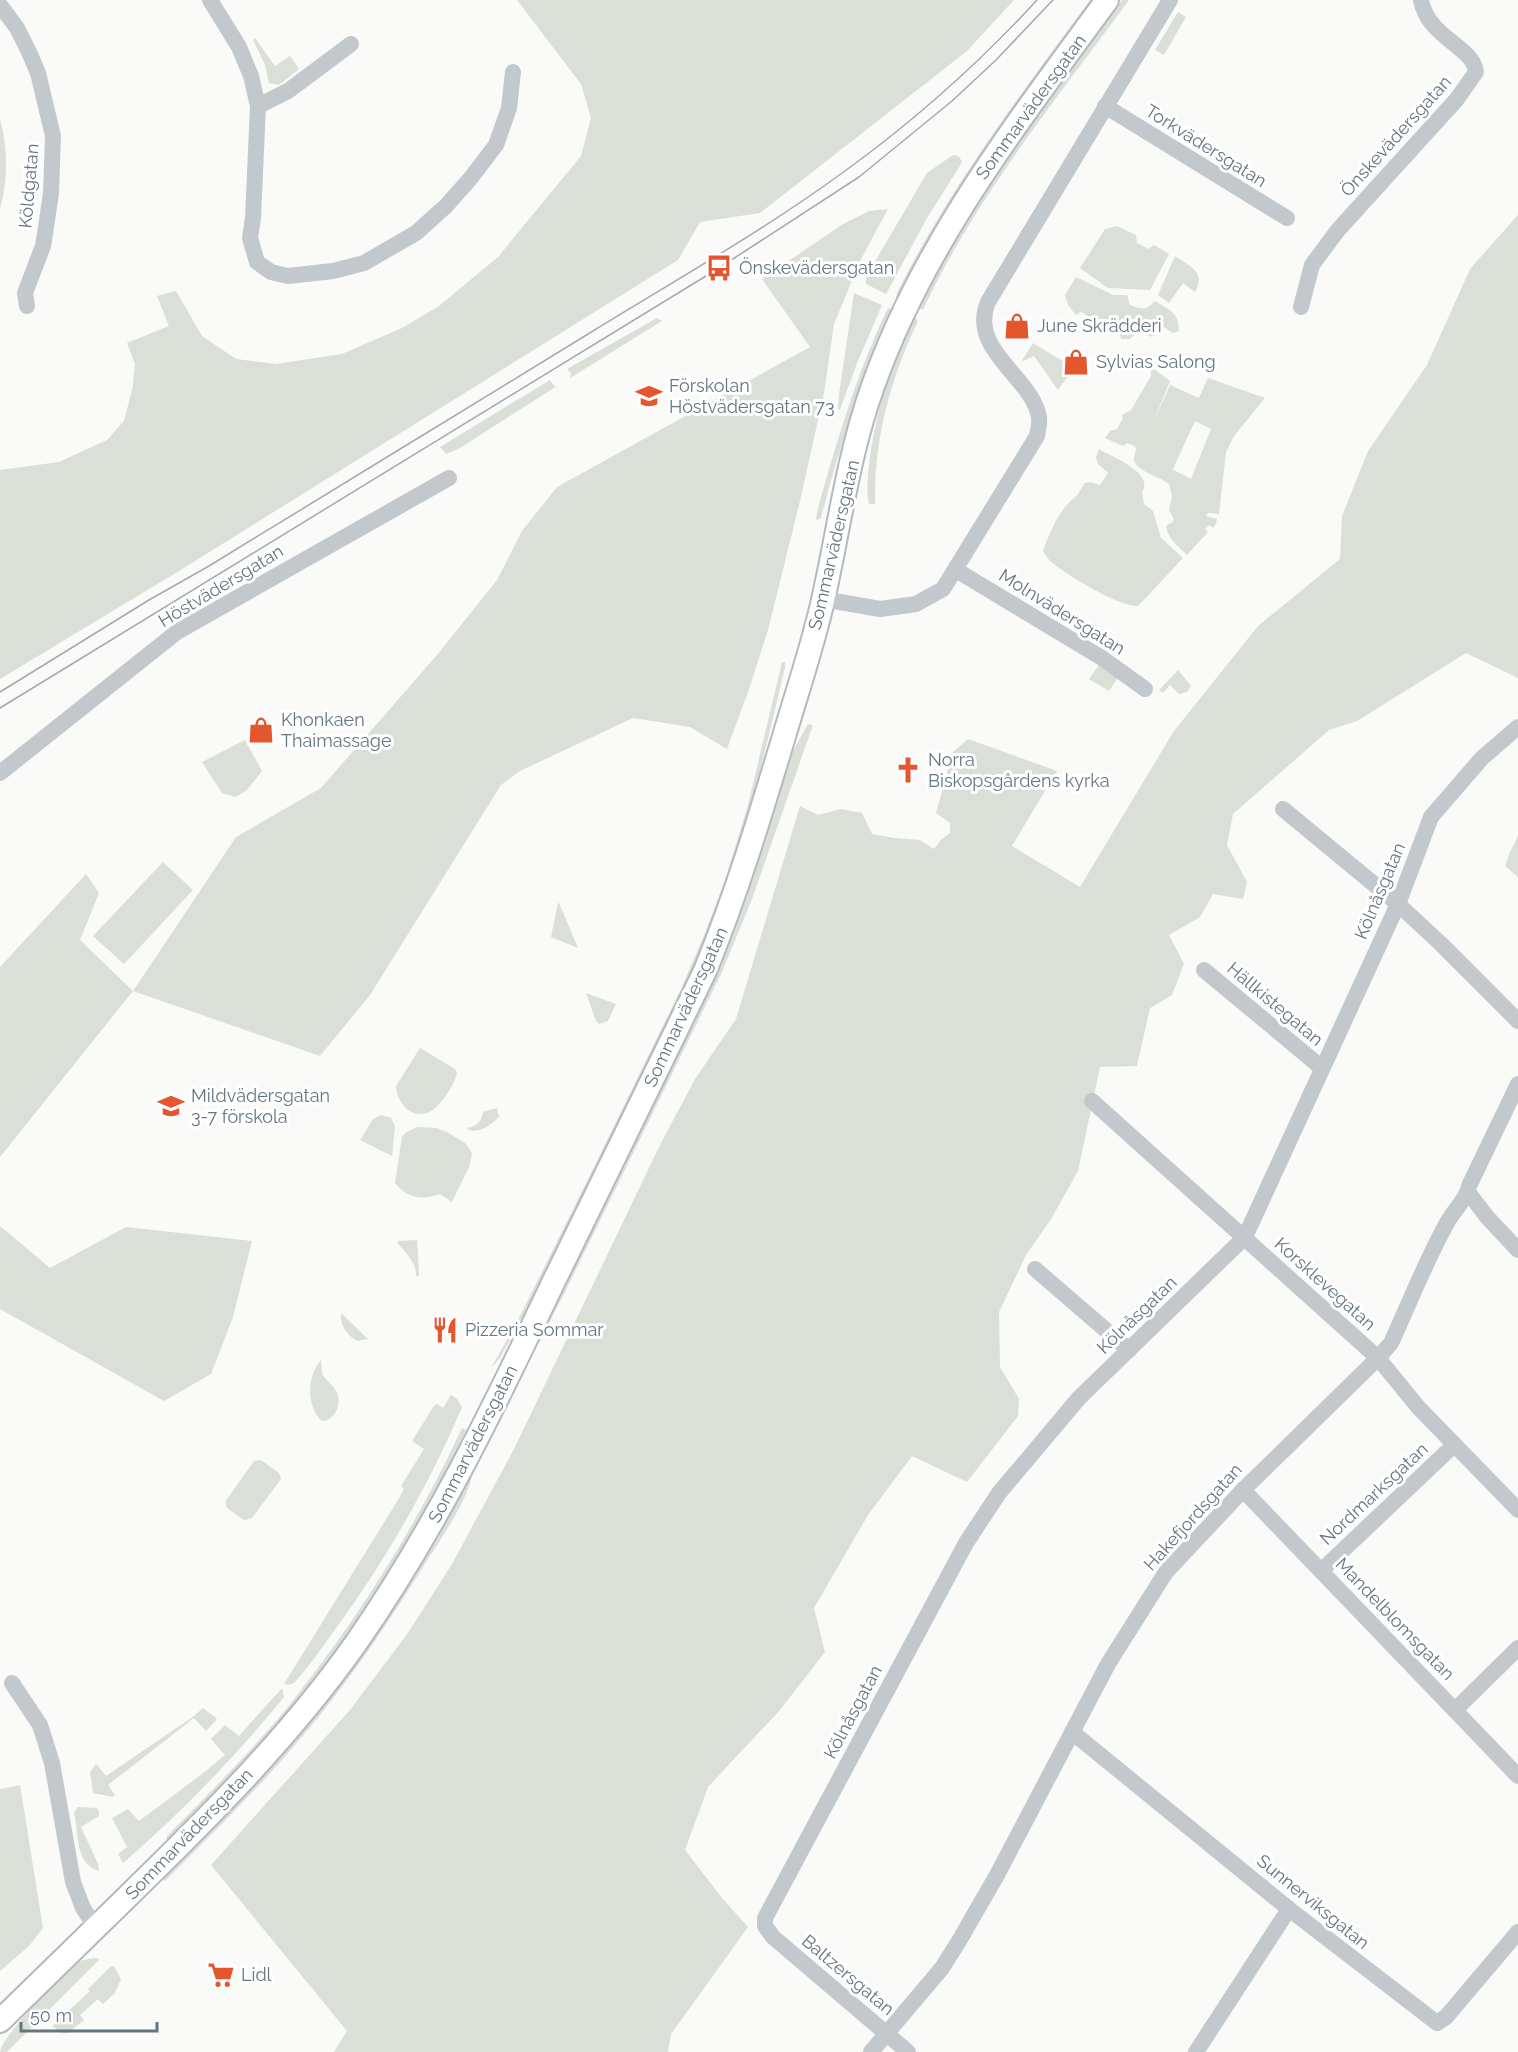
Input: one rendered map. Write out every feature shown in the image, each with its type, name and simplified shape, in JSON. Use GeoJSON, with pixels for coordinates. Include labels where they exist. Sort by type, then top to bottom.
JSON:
{"type":"FeatureCollection","features":[{"type":"Feature","properties":{"kind":"street"},"geometry":{"type":"LineString","coordinates":[[210,0],[239,47],[251,76],[258,106],[250,238],[257,262],[271,272],[288,276],[333,271],[364,262],[416,233],[446,206],[496,145],[509,108],[513,72]]}},
{"type":"Feature","properties":{"kind":"street","name":"Sommarvädersgatan"},"geometry":{"type":"LineString","coordinates":[[0,2021],[221,1805],[294,1722],[354,1646],[386,1599],[452,1487],[710,960],[741,880],[823,599],[861,423],[890,342],[942,238],[966,197],[1107,0]]}},
{"type":"Feature","properties":{"kind":"street"},"geometry":{"type":"LineString","coordinates":[[823,599],[880,609],[916,604],[943,589],[1037,436],[1040,419],[1035,405],[989,340],[984,330],[984,313],[988,302],[1170,0]]}},
{"type":"Feature","properties":{"kind":"street","name":"Önskevädersgatan"},"geometry":{"type":"LineString","coordinates":[[1301,307],[1312,265],[1338,230],[1457,99],[1476,72],[1473,60],[1428,20],[1421,0]]}},
{"type":"Feature","properties":{"kind":"street","name":"Köldgatan"},"geometry":{"type":"LineString","coordinates":[[0,5],[17,28],[38,73],[53,136],[53,167],[43,246],[25,293],[27,306]]}},
{"type":"Feature","properties":{"kind":"street"},"geometry":{"type":"LineString","coordinates":[[258,106],[288,91],[351,44]]}},
{"type":"Feature","properties":{"kind":"street","name":"Torkvädersgatan"},"geometry":{"type":"LineString","coordinates":[[1105,106],[1287,218]]}},
{"type":"Feature","properties":{"kind":"street","name":"Höstvädersgatan"},"geometry":{"type":"LineString","coordinates":[[0,773],[177,633],[449,478]]}},
{"type":"Feature","properties":{"kind":"street","name":"Molnvädersgatan"},"geometry":{"type":"LineString","coordinates":[[956,570],[1102,658],[1145,689]]}},
{"type":"Feature","properties":{"kind":"street","name":"Kölnåsgatan"},"geometry":{"type":"LineString","coordinates":[[765,1926],[765,1918],[966,1544],[999,1493],[1078,1398],[1245,1238],[1398,904],[1431,817],[1482,758],[1518,727]]}},
{"type":"Feature","properties":{"kind":"street"},"geometry":{"type":"LineString","coordinates":[[1283,809],[1398,904],[1518,1021]]}},
{"type":"Feature","properties":{"kind":"street","name":"Hällkistegatan"},"geometry":{"type":"LineString","coordinates":[[1204,970],[1322,1068]]}},
{"type":"Feature","properties":{"kind":"street","name":"Hakefjordsgatan"},"geometry":{"type":"LineString","coordinates":[[871,2052],[942,1968],[959,1941],[1108,1664],[1166,1572],[1243,1490],[1391,1343],[1447,1222],[1458,1203],[1468,1192],[1485,1149],[1518,1084]]}},
{"type":"Feature","properties":{"kind":"street","name":"Korsklevegatan"},"geometry":{"type":"LineString","coordinates":[[1092,1101],[1378,1358],[1418,1407],[1518,1510]]}},
{"type":"Feature","properties":{"kind":"street"},"geometry":{"type":"LineString","coordinates":[[1468,1192],[1486,1217],[1518,1250]]}},
{"type":"Feature","properties":{"kind":"street"},"geometry":{"type":"LineString","coordinates":[[1035,1269],[1129,1350]]}},
{"type":"Feature","properties":{"kind":"street","name":"Nordmarksgatan"},"geometry":{"type":"LineString","coordinates":[[1321,1571],[1454,1445]]}},
{"type":"Feature","properties":{"kind":"street","name":"Mandelblomsgatan"},"geometry":{"type":"LineString","coordinates":[[1243,1490],[1518,1776]]}},
{"type":"Feature","properties":{"kind":"street"},"geometry":{"type":"LineString","coordinates":[[1455,1710],[1518,1648]]}},
{"type":"Feature","properties":{"kind":"street"},"geometry":{"type":"LineString","coordinates":[[12,1683],[40,1725],[48,1745],[73,1882],[83,1908],[96,1928]]}},
{"type":"Feature","properties":{"kind":"street","name":"Sunnerviksgatan"},"geometry":{"type":"LineString","coordinates":[[1072,1732],[1289,1909],[1437,2023],[1446,2017],[1518,1932]]}},
{"type":"Feature","properties":{"kind":"street"},"geometry":{"type":"LineString","coordinates":[[1196,2052],[1289,1909]]}},
{"type":"Feature","properties":{"kind":"street","name":"Baltzersgatan"},"geometry":{"type":"LineString","coordinates":[[765,1926],[772,1937],[908,2052]]}},
{"type":"Feature","properties":{"kind":"shaded area"},"geometry":{"type":"Polygon","coordinates":[[[517,0],[1014,0],[967,51],[760,213],[700,222],[678,260],[179,571],[0,679],[0,470],[59,462],[107,440],[124,421],[133,386],[135,364],[127,343],[169,326],[157,296],[176,291],[202,336],[236,359],[276,364],[342,354],[402,328],[439,306],[498,257],[581,156],[591,118],[581,84],[517,0]]]}},
{"type":"Feature","properties":{"kind":"shaded area"},"geometry":{"type":"Polygon","coordinates":[[[1090,0],[1095,0],[970,172],[899,298],[896,298],[940,216],[987,142],[1090,0]]]}},
{"type":"Feature","properties":{"kind":"shaded area"},"geometry":{"type":"Polygon","coordinates":[[[1122,0],[1129,0],[1018,150],[967,228],[923,310],[918,308],[986,187],[1039,111],[1122,0]]]}},
{"type":"Feature","properties":{"kind":"shaded area"},"geometry":{"type":"Polygon","coordinates":[[[1178,12],[1186,17],[1164,55],[1155,50],[1178,12]]]}},
{"type":"Feature","properties":{"kind":"shaded area"},"geometry":{"type":"Polygon","coordinates":[[[255,38],[275,66],[290,56],[299,69],[279,85],[269,83],[265,65],[253,40],[255,38]]]}},
{"type":"Feature","properties":{"kind":"shaded area"},"geometry":{"type":"Polygon","coordinates":[[[0,119],[6,164],[0,209],[0,119]]]}},
{"type":"Feature","properties":{"kind":"shaded area"},"geometry":{"type":"Polygon","coordinates":[[[953,155],[958,156],[962,161],[961,164],[927,218],[886,294],[866,284],[866,277],[927,173],[953,155]]]}},
{"type":"Feature","properties":{"kind":"shaded area"},"geometry":{"type":"Polygon","coordinates":[[[888,209],[860,261],[834,324],[824,393],[768,630],[727,749],[690,727],[633,718],[520,771],[501,785],[370,995],[320,1056],[133,991],[236,837],[321,788],[437,655],[497,580],[522,531],[557,487],[810,347],[762,279],[843,224],[869,211],[888,209]]]}},
{"type":"Feature","properties":{"kind":"shaded area"},"geometry":{"type":"Polygon","coordinates":[[[1518,215],[1518,678],[1466,653],[1357,721],[1329,730],[1233,814],[1227,845],[1247,882],[1243,899],[1213,894],[1200,917],[1169,935],[1184,964],[1172,995],[1150,1008],[1137,1066],[1100,1067],[1078,1171],[1051,1219],[1026,1255],[999,1312],[1000,1367],[1019,1399],[1018,1416],[967,1482],[912,1456],[868,1515],[814,1608],[825,1652],[780,1710],[708,1787],[685,1850],[748,1927],[671,2034],[668,2052],[334,2052],[347,2031],[211,1865],[350,1710],[408,1633],[452,1564],[514,1449],[660,1145],[695,1079],[736,1019],[800,806],[818,815],[841,809],[862,813],[872,834],[920,840],[934,849],[950,833],[950,823],[936,813],[953,752],[968,739],[1057,771],[1012,846],[1080,887],[1174,731],[1258,626],[1340,559],[1342,516],[1368,451],[1427,365],[1470,269],[1518,215]]]}},
{"type":"Feature","properties":{"kind":"shaded area"},"geometry":{"type":"Polygon","coordinates":[[[1117,226],[1136,235],[1137,243],[1149,249],[1154,245],[1169,254],[1150,290],[1108,288],[1080,268],[1105,229],[1117,226]]]}},
{"type":"Feature","properties":{"kind":"shaded area"},"geometry":{"type":"Polygon","coordinates":[[[1175,256],[1195,270],[1199,279],[1195,292],[1183,283],[1169,303],[1158,295],[1175,256]]]}},
{"type":"Feature","properties":{"kind":"shaded area"},"geometry":{"type":"Polygon","coordinates":[[[1076,277],[1113,295],[1127,295],[1130,305],[1138,308],[1147,308],[1155,301],[1169,309],[1175,316],[1179,331],[1173,333],[1162,326],[1152,337],[1140,334],[1130,339],[1121,339],[1120,335],[1081,312],[1076,315],[1068,305],[1065,295],[1076,277]]]}},
{"type":"Feature","properties":{"kind":"shaded area"},"geometry":{"type":"Polygon","coordinates":[[[854,293],[882,305],[840,410],[838,409],[839,394],[854,293]]]}},
{"type":"Feature","properties":{"kind":"shaded area"},"geometry":{"type":"Polygon","coordinates":[[[888,308],[893,311],[861,387],[835,465],[821,518],[817,520],[818,508],[849,407],[888,308]]]}},
{"type":"Feature","properties":{"kind":"shaded area"},"geometry":{"type":"Polygon","coordinates":[[[657,318],[662,321],[570,378],[571,373],[567,369],[657,318]]]}},
{"type":"Feature","properties":{"kind":"shaded area"},"geometry":{"type":"Polygon","coordinates":[[[915,318],[918,321],[899,365],[886,410],[877,456],[875,504],[869,504],[869,464],[873,436],[887,379],[896,353],[915,318]]]}},
{"type":"Feature","properties":{"kind":"shaded area"},"geometry":{"type":"Polygon","coordinates":[[[1033,343],[1074,368],[1058,390],[1034,356],[1021,362],[1033,343]]]}},
{"type":"Feature","properties":{"kind":"shaded area"},"geometry":{"type":"Polygon","coordinates":[[[1151,369],[1154,369],[1170,381],[1152,425],[1170,385],[1199,398],[1208,378],[1265,398],[1234,436],[1226,452],[1219,514],[1208,513],[1206,516],[1217,519],[1216,524],[1213,528],[1209,525],[1205,529],[1208,532],[1187,555],[1167,531],[1166,526],[1174,519],[1169,510],[1172,496],[1169,484],[1135,463],[1135,446],[1127,443],[1123,446],[1105,438],[1110,431],[1117,429],[1123,418],[1122,415],[1131,410],[1151,376],[1151,369]],[[1195,421],[1172,469],[1191,479],[1211,429],[1195,421]]]}},
{"type":"Feature","properties":{"kind":"shaded area"},"geometry":{"type":"Polygon","coordinates":[[[550,380],[554,386],[557,386],[460,448],[446,454],[440,447],[550,380]]]}},
{"type":"Feature","properties":{"kind":"shaded area"},"geometry":{"type":"Polygon","coordinates":[[[1099,449],[1130,466],[1143,478],[1144,504],[1153,511],[1161,538],[1183,558],[1138,606],[1106,596],[1081,582],[1051,562],[1043,551],[1059,515],[1085,483],[1100,485],[1108,473],[1098,464],[1096,457],[1099,449]]]}},
{"type":"Feature","properties":{"kind":"shaded area"},"geometry":{"type":"Polygon","coordinates":[[[782,662],[785,662],[785,668],[746,825],[725,891],[703,948],[532,1299],[500,1358],[491,1368],[517,1322],[591,1173],[681,989],[705,933],[724,883],[748,805],[782,662]]]}},
{"type":"Feature","properties":{"kind":"shaded area"},"geometry":{"type":"Polygon","coordinates":[[[1101,662],[1119,676],[1109,691],[1089,679],[1101,662]]]}},
{"type":"Feature","properties":{"kind":"shaded area"},"geometry":{"type":"Polygon","coordinates":[[[1178,670],[1191,686],[1187,692],[1179,694],[1170,685],[1163,693],[1159,690],[1178,670]]]}},
{"type":"Feature","properties":{"kind":"shaded area"},"geometry":{"type":"Polygon","coordinates":[[[808,724],[813,725],[752,899],[722,972],[565,1292],[547,1323],[699,1010],[735,929],[793,751],[808,724]]]}},
{"type":"Feature","properties":{"kind":"shaded area"},"geometry":{"type":"Polygon","coordinates":[[[245,740],[262,771],[246,791],[235,797],[222,793],[202,762],[245,740]]]}},
{"type":"Feature","properties":{"kind":"shaded area"},"geometry":{"type":"Polygon","coordinates":[[[1518,836],[1518,877],[1505,866],[1518,836]]]}},
{"type":"Feature","properties":{"kind":"shaded area"},"geometry":{"type":"Polygon","coordinates":[[[163,862],[193,890],[124,964],[93,936],[163,862]]]}},
{"type":"Feature","properties":{"kind":"shaded area"},"geometry":{"type":"Polygon","coordinates":[[[86,874],[99,893],[80,940],[133,991],[0,1157],[0,967],[86,874]]]}},
{"type":"Feature","properties":{"kind":"shaded area"},"geometry":{"type":"Polygon","coordinates":[[[559,903],[578,948],[551,937],[559,903]]]}},
{"type":"Feature","properties":{"kind":"shaded area"},"geometry":{"type":"Polygon","coordinates":[[[586,993],[616,1004],[608,1021],[599,1024],[596,1021],[586,993]]]}},
{"type":"Feature","properties":{"kind":"shaded area"},"geometry":{"type":"Polygon","coordinates":[[[420,1048],[455,1069],[457,1073],[441,1103],[433,1110],[419,1114],[413,1113],[403,1105],[396,1086],[420,1048]]]}},
{"type":"Feature","properties":{"kind":"shaded area"},"geometry":{"type":"Polygon","coordinates":[[[497,1108],[500,1116],[493,1122],[485,1128],[468,1130],[467,1128],[478,1123],[483,1112],[497,1108]]]}},
{"type":"Feature","properties":{"kind":"shaded area"},"geometry":{"type":"Polygon","coordinates":[[[381,1115],[391,1118],[395,1126],[392,1156],[360,1140],[373,1119],[381,1115]]]}},
{"type":"Feature","properties":{"kind":"shaded area"},"geometry":{"type":"Polygon","coordinates":[[[417,1127],[436,1128],[447,1132],[465,1143],[472,1154],[469,1167],[452,1202],[440,1194],[427,1197],[410,1195],[395,1183],[402,1137],[417,1127]]]}},
{"type":"Feature","properties":{"kind":"shaded area"},"geometry":{"type":"Polygon","coordinates":[[[0,1226],[50,1268],[126,1227],[252,1241],[233,1317],[211,1374],[164,1401],[0,1309],[0,1226]]]}},
{"type":"Feature","properties":{"kind":"shaded area"},"geometry":{"type":"Polygon","coordinates":[[[417,1240],[419,1276],[416,1276],[413,1263],[398,1244],[398,1241],[417,1240]]]}},
{"type":"Feature","properties":{"kind":"shaded area"},"geometry":{"type":"Polygon","coordinates":[[[341,1313],[368,1339],[357,1341],[350,1336],[344,1329],[341,1313]]]}},
{"type":"Feature","properties":{"kind":"shaded area"},"geometry":{"type":"Polygon","coordinates":[[[321,1360],[323,1375],[335,1389],[339,1401],[334,1415],[322,1421],[313,1408],[310,1391],[313,1374],[321,1360]]]}},
{"type":"Feature","properties":{"kind":"shaded area"},"geometry":{"type":"Polygon","coordinates":[[[451,1395],[462,1407],[408,1517],[359,1595],[313,1660],[294,1683],[284,1684],[404,1489],[401,1486],[424,1449],[412,1441],[434,1406],[437,1404],[443,1408],[451,1395]]]}},
{"type":"Feature","properties":{"kind":"shaded area"},"geometry":{"type":"Polygon","coordinates":[[[462,1428],[466,1430],[420,1523],[365,1612],[334,1655],[269,1736],[201,1809],[166,1842],[167,1836],[231,1771],[291,1703],[340,1638],[405,1536],[462,1428]]]}},
{"type":"Feature","properties":{"kind":"shaded area"},"geometry":{"type":"Polygon","coordinates":[[[261,1460],[279,1473],[281,1479],[252,1518],[244,1520],[227,1508],[225,1502],[254,1461],[261,1460]]]}},
{"type":"Feature","properties":{"kind":"shaded area"},"geometry":{"type":"Polygon","coordinates":[[[472,1475],[461,1505],[448,1527],[366,1654],[305,1733],[267,1777],[165,1881],[163,1879],[256,1783],[430,1546],[472,1475]]]}},
{"type":"Feature","properties":{"kind":"shaded area"},"geometry":{"type":"Polygon","coordinates":[[[282,1688],[284,1697],[227,1762],[187,1804],[123,1863],[118,1854],[127,1847],[112,1818],[128,1809],[139,1821],[202,1774],[225,1755],[211,1739],[225,1725],[239,1736],[282,1688]]]}},
{"type":"Feature","properties":{"kind":"shaded area"},"geometry":{"type":"Polygon","coordinates":[[[203,1708],[217,1719],[206,1731],[194,1718],[108,1785],[115,1795],[113,1797],[93,1793],[90,1772],[96,1764],[106,1776],[203,1708]]]}},
{"type":"Feature","properties":{"kind":"shaded area"},"geometry":{"type":"Polygon","coordinates":[[[20,1785],[43,1928],[29,1946],[0,1971],[0,1789],[20,1785]]]}},
{"type":"Feature","properties":{"kind":"shaded area"},"geometry":{"type":"Polygon","coordinates":[[[78,1807],[97,1808],[99,1812],[99,1816],[81,1827],[99,1871],[91,1868],[82,1856],[74,1812],[78,1807]]]}},
{"type":"Feature","properties":{"kind":"shaded area"},"geometry":{"type":"Polygon","coordinates":[[[94,1958],[100,1959],[7,2052],[0,2052],[20,2021],[58,1980],[78,1963],[94,1958]]]}},
{"type":"Feature","properties":{"kind":"shaded area"},"geometry":{"type":"Polygon","coordinates":[[[114,1966],[121,1979],[115,1993],[103,2004],[98,1999],[80,2015],[84,2020],[68,2033],[62,2033],[52,2026],[90,1991],[88,1989],[110,1967],[114,1966]]]}},
{"type":"Feature","properties":{"kind":"tram line"},"geometry":{"type":"LineString","coordinates":[[0,692],[787,211],[849,168],[923,110],[993,46],[1037,0]]}},
{"type":"Feature","properties":{"kind":"tram line"},"geometry":{"type":"LineString","coordinates":[[0,708],[719,268],[859,177],[952,101],[996,60],[1053,0]]}},
{"type":"Feature","properties":{"kind":"place","name":"Önskevädersgatan"},"geometry":{"type":"Point","coordinates":[719,268]}},
{"type":"Feature","properties":{"kind":"place","name":"June Skrädderi"},"geometry":{"type":"Point","coordinates":[1017,326]}},
{"type":"Feature","properties":{"kind":"place","name":"Sylvias Salong"},"geometry":{"type":"Point","coordinates":[1076,362]}},
{"type":"Feature","properties":{"kind":"place","name":"Förskolan Höstvädersgatan 73"},"geometry":{"type":"Point","coordinates":[649,396]}},
{"type":"Feature","properties":{"kind":"place","name":"Khonkaen Thaimassage"},"geometry":{"type":"Point","coordinates":[261,730]}},
{"type":"Feature","properties":{"kind":"place","name":"Norra Biskopsgårdens kyrka"},"geometry":{"type":"Point","coordinates":[908,770]}},
{"type":"Feature","properties":{"kind":"place","name":"Mildvädersgatan 3-7 förskola"},"geometry":{"type":"Point","coordinates":[171,1106]}},
{"type":"Feature","properties":{"kind":"place","name":"Pizzeria Sommar"},"geometry":{"type":"Point","coordinates":[445,1330]}},
{"type":"Feature","properties":{"kind":"place","name":"Lidl"},"geometry":{"type":"Point","coordinates":[221,1975]}}]}
